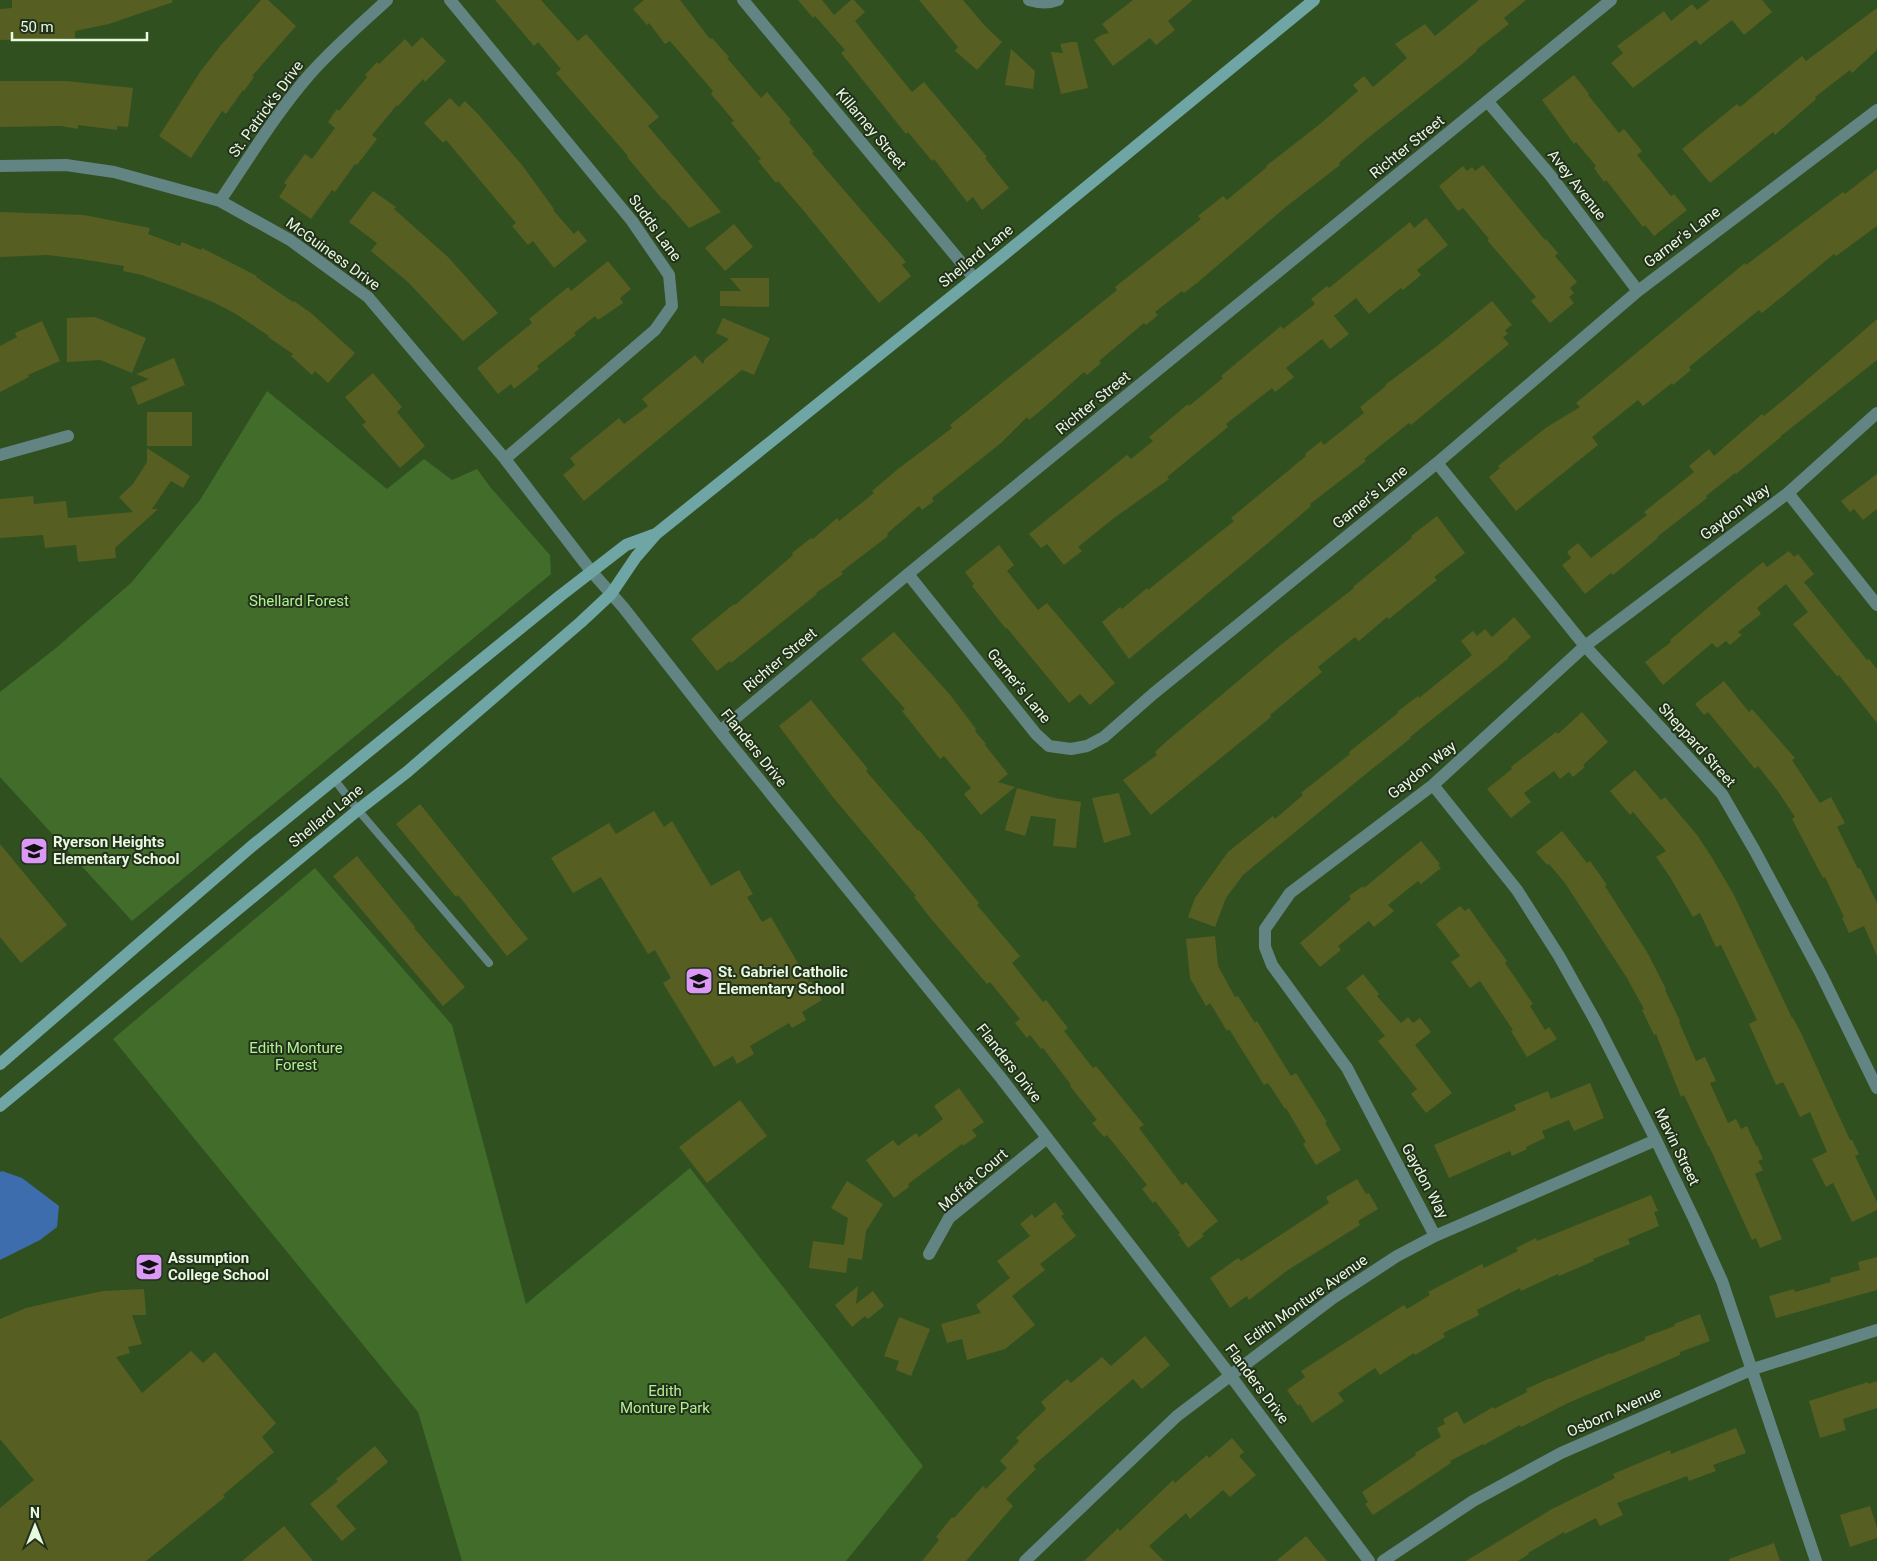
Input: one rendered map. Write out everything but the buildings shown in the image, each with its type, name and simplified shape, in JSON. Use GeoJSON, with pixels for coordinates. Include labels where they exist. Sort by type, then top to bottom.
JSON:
{"type":"FeatureCollection","features":[{"type":"Feature","properties":{"kind":"main road","name":"Shellard Lane"},"geometry":{"type":"LineString","coordinates":[[0,1106],[358,810],[407,772],[581,622],[611,594],[636,558],[656,534],[974,278],[1314,0]]}},
{"type":"Feature","properties":{"kind":"main road","name":"Shellard Lane"},"geometry":{"type":"LineString","coordinates":[[4,1060],[252,846],[591,571],[626,544],[656,534]]}},
{"type":"Feature","properties":{"kind":"street","name":"St. Patrick's Drive"},"geometry":{"type":"LineString","coordinates":[[220,201],[281,111],[310,75],[338,45],[387,0]]}},
{"type":"Feature","properties":{"kind":"street","name":"Sudds Lane"},"geometry":{"type":"LineString","coordinates":[[450,0],[632,221],[669,275],[672,306],[656,330],[505,459]]}},
{"type":"Feature","properties":{"kind":"street","name":"Killarney Street"},"geometry":{"type":"LineString","coordinates":[[743,0],[974,278]]}},
{"type":"Feature","properties":{"kind":"street"},"geometry":{"type":"LineString","coordinates":[[1029,0],[1040,3],[1058,0]]}},
{"type":"Feature","properties":{"kind":"street","name":"Richter Street"},"geometry":{"type":"LineString","coordinates":[[720,731],[908,574],[1611,0]]}},
{"type":"Feature","properties":{"kind":"street","name":"Avey Avenue"},"geometry":{"type":"LineString","coordinates":[[1488,102],[1550,176],[1638,291]]}},
{"type":"Feature","properties":{"kind":"street","name":"Garner's Lane"},"geometry":{"type":"LineString","coordinates":[[908,574],[1036,734],[1049,746],[1071,749],[1087,746],[1104,736],[1437,463],[1638,291],[1877,110]]}},
{"type":"Feature","properties":{"kind":"street","name":"McGuiness Drive"},"geometry":{"type":"LineString","coordinates":[[0,166],[66,165],[114,172],[220,201],[290,240],[368,297],[505,459],[591,571],[611,594]]}},
{"type":"Feature","properties":{"kind":"street","name":"Gaydon Way"},"geometry":{"type":"LineString","coordinates":[[1435,1236],[1347,1068],[1272,965],[1265,947],[1265,929],[1290,893],[1433,785],[1585,646],[1788,493],[1877,414]]}},
{"type":"Feature","properties":{"kind":"street"},"geometry":{"type":"LineString","coordinates":[[0,455],[68,436]]}},
{"type":"Feature","properties":{"kind":"street","name":"Sheppard Street"},"geometry":{"type":"LineString","coordinates":[[1437,463],[1585,646],[1722,794],[1821,974],[1877,1088]]}},
{"type":"Feature","properties":{"kind":"street"},"geometry":{"type":"LineString","coordinates":[[1788,493],[1877,605]]}},
{"type":"Feature","properties":{"kind":"street","name":"Flanders Drive"},"geometry":{"type":"LineString","coordinates":[[611,594],[1001,1078],[1230,1375],[1369,1561]]}},
{"type":"Feature","properties":{"kind":"street","name":"Mavin Street"},"geometry":{"type":"LineString","coordinates":[[1433,785],[1517,890],[1559,956],[1596,1022],[1656,1140],[1722,1281],[1816,1561]]}},
{"type":"Feature","properties":{"kind":"street","name":"Moffat Court"},"geometry":{"type":"LineString","coordinates":[[929,1254],[949,1218],[1047,1138]]}},
{"type":"Feature","properties":{"kind":"street","name":"Edith Monture Avenue"},"geometry":{"type":"LineString","coordinates":[[1025,1561],[1177,1416],[1333,1298],[1397,1256],[1435,1236],[1656,1140]]}},
{"type":"Feature","properties":{"kind":"street","name":"Osborn Avenue"},"geometry":{"type":"LineString","coordinates":[[1383,1561],[1473,1501],[1561,1453],[1753,1369],[1877,1330]]}},
{"type":"Feature","properties":{"kind":"lane"},"geometry":{"type":"LineString","coordinates":[[334,779],[358,810],[489,963]]}},
{"type":"Feature","properties":{"kind":"green space","name":"Shellard Forest"},"geometry":{"type":"Polygon","coordinates":[[[267,391],[387,489],[424,459],[452,480],[477,469],[491,488],[550,555],[551,574],[132,921],[0,777],[0,692],[56,648],[131,583],[200,500],[267,391]]]}},
{"type":"Feature","properties":{"kind":"green space","name":"Edith Monture Park"},"geometry":{"type":"Polygon","coordinates":[[[315,868],[452,1025],[526,1304],[690,1168],[923,1466],[846,1561],[462,1561],[418,1412],[113,1039],[315,868]]]}},
{"type":"Feature","properties":{"kind":"water"},"geometry":{"type":"Polygon","coordinates":[[[0,1172],[22,1178],[59,1206],[57,1227],[40,1240],[0,1260],[0,1172]]]}},
{"type":"Feature","properties":{"kind":"place","name":"Ryerson Heights Elementary School"},"geometry":{"type":"Point","coordinates":[34,851]}},
{"type":"Feature","properties":{"kind":"place","name":"St. Gabriel Catholic Elementary School"},"geometry":{"type":"Point","coordinates":[699,981]}},
{"type":"Feature","properties":{"kind":"place","name":"Assumption College School"},"geometry":{"type":"Point","coordinates":[149,1267]}},
{"type":"Feature","properties":{"kind":"park label","name":"Edith Monture Forest"},"geometry":{"type":"Point","coordinates":[296,1056]}}]}
